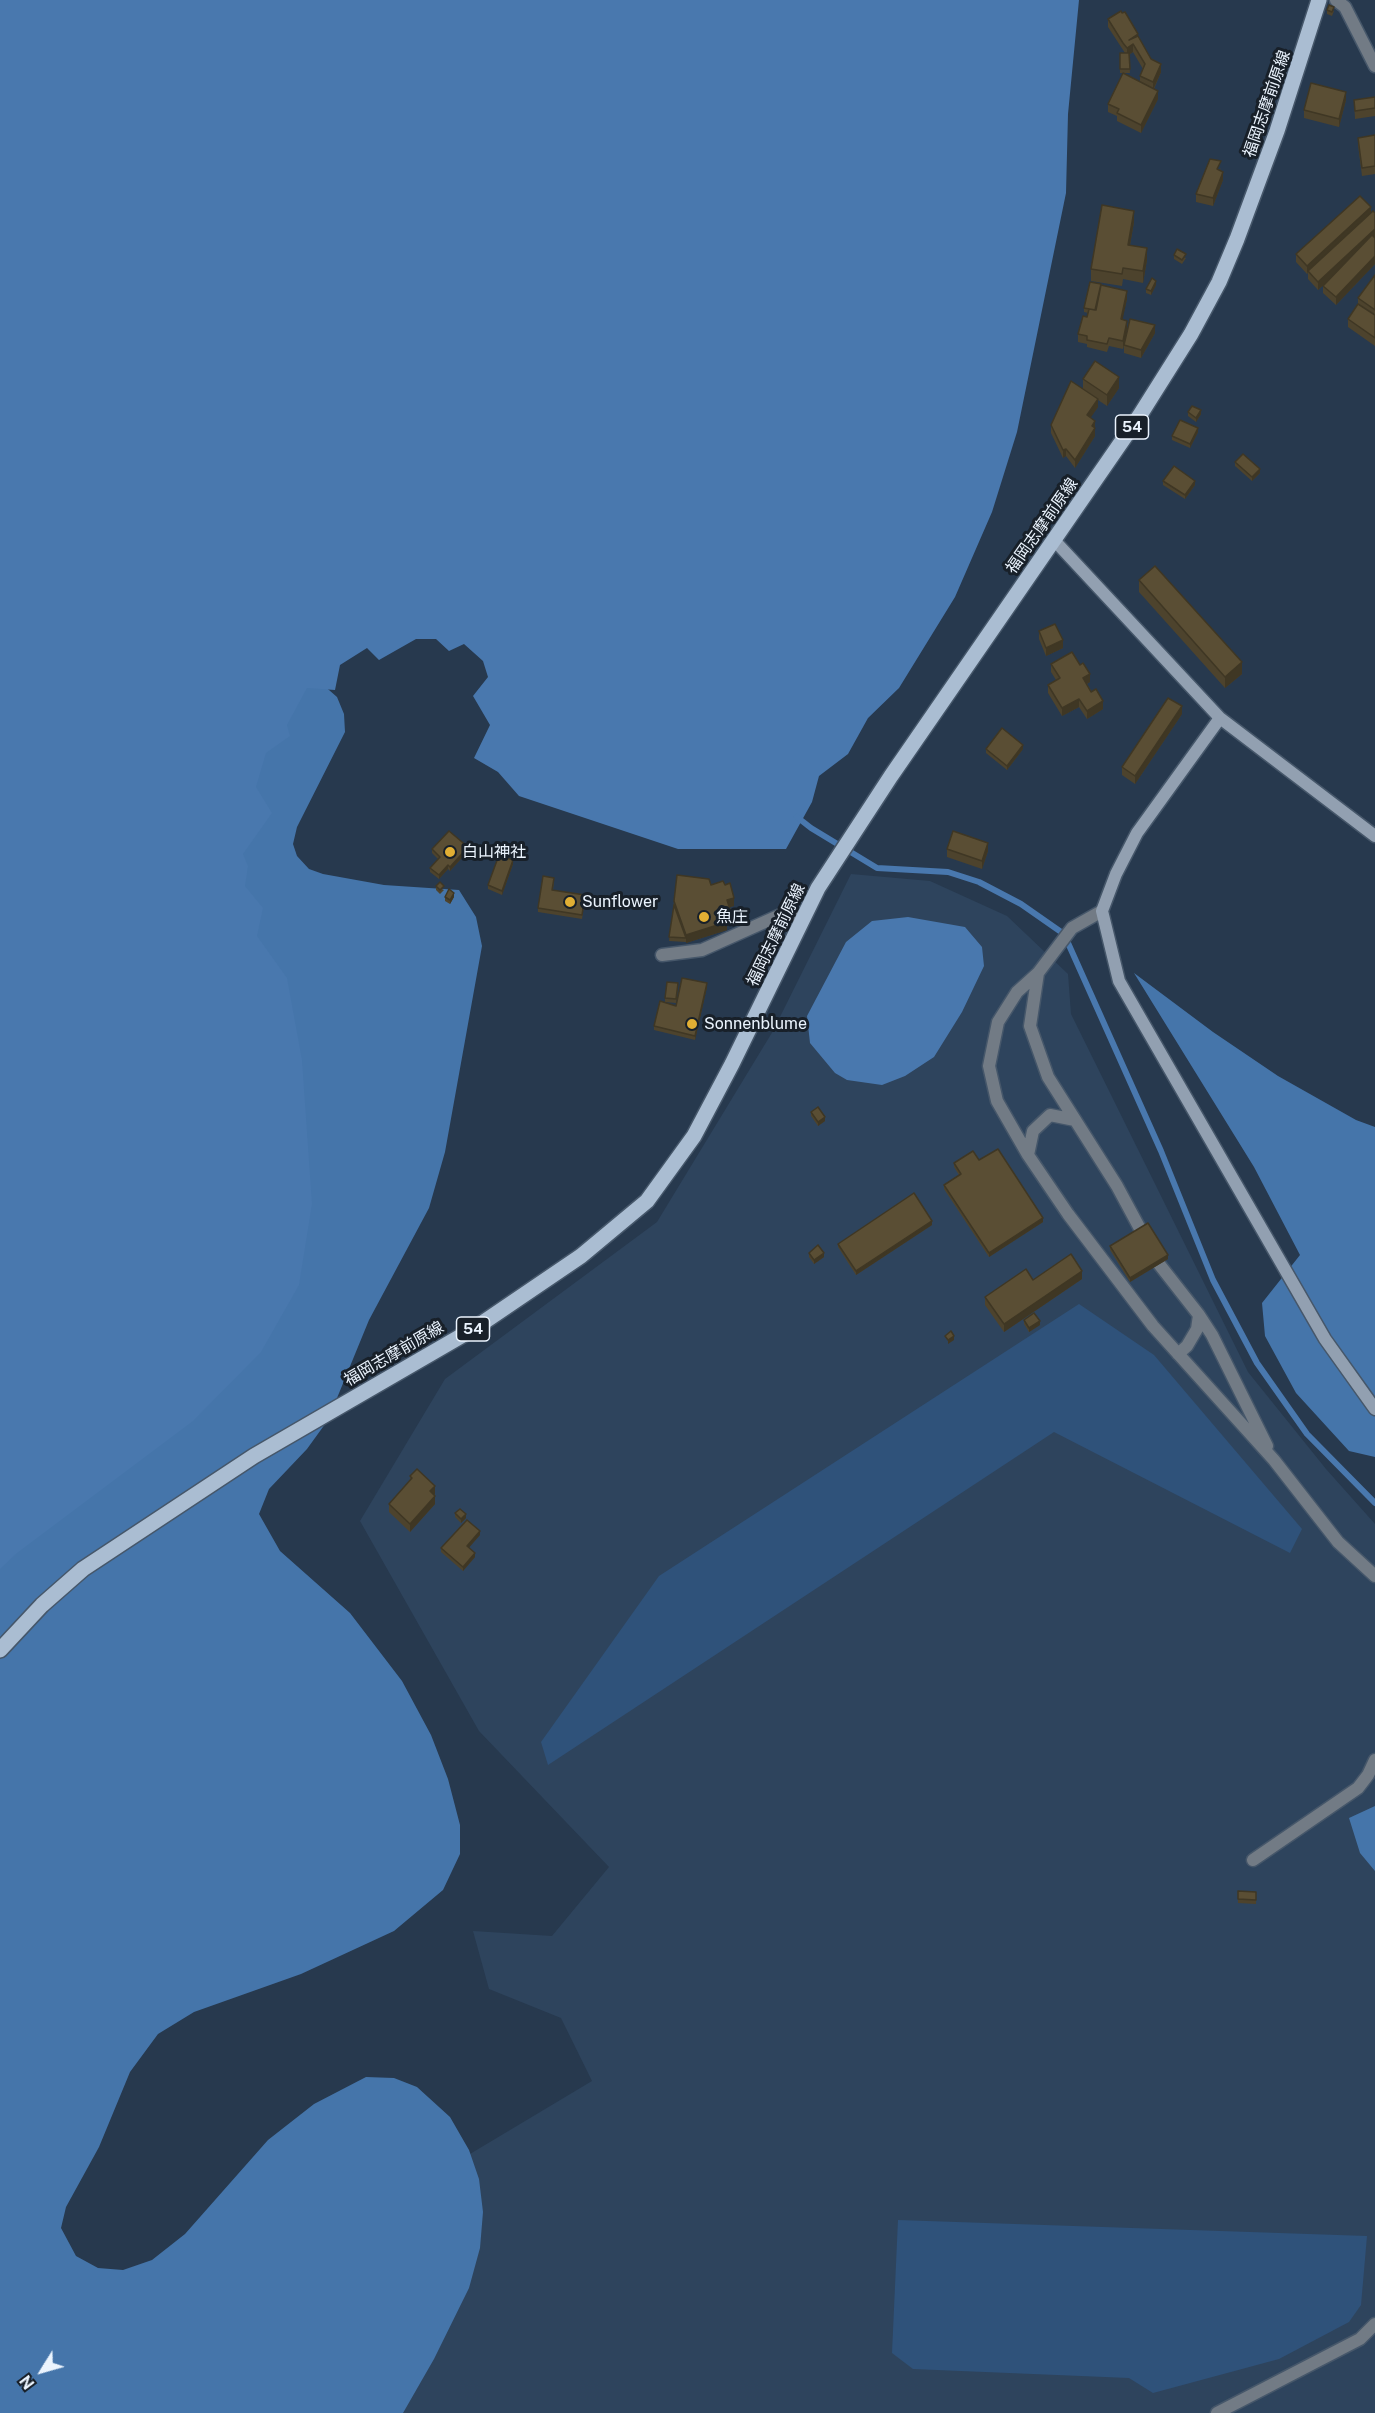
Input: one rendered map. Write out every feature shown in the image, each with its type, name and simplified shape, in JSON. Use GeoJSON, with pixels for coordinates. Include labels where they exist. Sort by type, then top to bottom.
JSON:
{"type":"FeatureCollection","features":[{"type":"Feature","properties":{"kind":"main road","name":"福岡志摩前原線"},"geometry":{"type":"LineString","coordinates":[[0,1650],[42,1605],[83,1569],[254,1456],[475,1328],[581,1256],[647,1201],[700,1125],[763,1004],[818,888],[866,814],[1146,405],[1191,334],[1219,282],[1277,131],[1319,0]]}},
{"type":"Feature","properties":{"kind":"street"},"geometry":{"type":"LineString","coordinates":[[1336,0],[1345,7],[1375,66]]}},
{"type":"Feature","properties":{"kind":"street"},"geometry":{"type":"LineString","coordinates":[[1054,540],[1220,718],[1375,836]]}},
{"type":"Feature","properties":{"kind":"street"},"geometry":{"type":"LineString","coordinates":[[1220,718],[1137,833],[1116,874],[1102,911],[1119,981],[1325,1340],[1375,1409]]}},
{"type":"Feature","properties":{"kind":"street"},"geometry":{"type":"LineString","coordinates":[[1102,911],[1072,928],[1038,973],[1017,992],[998,1022],[989,1066],[997,1101],[1028,1155],[1068,1214],[1153,1326],[1274,1460],[1338,1542],[1375,1576]]}},
{"type":"Feature","properties":{"kind":"street"},"geometry":{"type":"LineString","coordinates":[[662,955],[702,950],[787,912],[802,918]]}},
{"type":"Feature","properties":{"kind":"street"},"geometry":{"type":"LineString","coordinates":[[1038,973],[1030,1026],[1048,1077],[1117,1186],[1159,1264],[1212,1335],[1274,1460]]}},
{"type":"Feature","properties":{"kind":"street"},"geometry":{"type":"LineString","coordinates":[[1028,1155],[1033,1131],[1050,1115],[1076,1120]]}},
{"type":"Feature","properties":{"kind":"street"},"geometry":{"type":"LineString","coordinates":[[1178,1354],[1187,1346],[1197,1329],[1199,1315]]}},
{"type":"Feature","properties":{"kind":"street"},"geometry":{"type":"LineString","coordinates":[[1253,1860],[1358,1788],[1368,1775],[1375,1760]]}},
{"type":"Feature","properties":{"kind":"street"},"geometry":{"type":"LineString","coordinates":[[1216,2413],[1360,2339],[1375,2325]]}},
{"type":"Feature","properties":{"kind":"shaded area"},"geometry":{"type":"Polygon","coordinates":[[[0,0],[1079,0],[1068,114],[1066,193],[1017,432],[992,512],[955,597],[899,688],[868,718],[848,754],[819,776],[812,802],[786,849],[678,849],[519,796],[498,772],[474,758],[490,725],[473,696],[488,677],[483,661],[464,644],[449,651],[436,639],[416,639],[379,660],[367,648],[340,665],[335,690],[307,688],[287,725],[290,736],[266,753],[256,787],[272,813],[243,854],[248,866],[245,886],[263,908],[257,936],[287,978],[302,1060],[312,1204],[299,1285],[261,1352],[193,1421],[17,1553],[0,1569],[0,0]]]}},
{"type":"Feature","properties":{"kind":"shaded area"},"geometry":{"type":"Polygon","coordinates":[[[313,676],[337,697],[344,714],[345,732],[297,827],[293,844],[297,856],[309,869],[323,874],[384,885],[459,890],[476,917],[482,946],[445,1152],[429,1208],[369,1320],[328,1420],[307,1449],[269,1489],[259,1514],[280,1551],[350,1613],[402,1681],[431,1735],[448,1779],[460,1825],[460,1854],[443,1890],[394,1931],[301,1974],[194,2012],[158,2034],[130,2072],[99,2147],[66,2207],[61,2228],[76,2256],[98,2268],[123,2270],[152,2260],[185,2234],[268,2140],[314,2104],[366,2077],[394,2078],[417,2087],[450,2117],[469,2150],[479,2179],[483,2212],[480,2248],[469,2288],[434,2359],[403,2413],[0,2413],[0,1430],[134,914],[313,676]]]}},
{"type":"Feature","properties":{"kind":"shaded area"},"geometry":{"type":"Polygon","coordinates":[[[851,874],[930,881],[1007,916],[1068,974],[1071,1014],[1248,1372],[1326,1469],[1375,1524],[1375,2413],[325,2413],[383,2206],[592,2081],[561,2018],[489,1989],[473,1931],[552,1936],[609,1867],[479,1731],[360,1521],[445,1379],[657,1222],[773,1031],[851,874]]]}},
{"type":"Feature","properties":{"kind":"shaded area"},"geometry":{"type":"Polygon","coordinates":[[[908,917],[965,927],[982,947],[984,966],[962,1012],[934,1057],[905,1076],[882,1085],[847,1080],[835,1073],[810,1043],[807,1016],[846,942],[872,921],[908,917]]]}},
{"type":"Feature","properties":{"kind":"shaded area"},"geometry":{"type":"Polygon","coordinates":[[[1134,973],[1213,1032],[1278,1076],[1356,1120],[1375,1127],[1375,1457],[1349,1451],[1296,1393],[1265,1336],[1262,1303],[1300,1255],[1254,1167],[1134,973]]]}},
{"type":"Feature","properties":{"kind":"shaded area"},"geometry":{"type":"Polygon","coordinates":[[[1079,1304],[1154,1355],[1302,1529],[1290,1553],[1054,1432],[548,1765],[541,1742],[659,1576],[1079,1304]]]}},
{"type":"Feature","properties":{"kind":"shaded area"},"geometry":{"type":"Polygon","coordinates":[[[1375,1806],[1375,1871],[1360,1853],[1349,1818],[1375,1806]]]}},
{"type":"Feature","properties":{"kind":"shaded area"},"geometry":{"type":"Polygon","coordinates":[[[898,2220],[1367,2236],[1361,2305],[1349,2322],[1279,2359],[1153,2393],[1129,2378],[913,2369],[892,2353],[898,2220]]]}},
{"type":"Feature","properties":{"kind":"building"},"geometry":{"type":"Polygon","coordinates":[[[1329,5],[1334,7],[1332,12],[1327,10],[1329,5]]]}},
{"type":"Feature","properties":{"kind":"building"},"geometry":{"type":"Polygon","coordinates":[[[1121,11],[1125,12],[1138,34],[1129,40],[1138,36],[1151,59],[1161,64],[1153,82],[1140,76],[1145,64],[1133,44],[1127,48],[1108,19],[1121,11]]]}},
{"type":"Feature","properties":{"kind":"building"},"geometry":{"type":"Polygon","coordinates":[[[1120,53],[1129,53],[1130,69],[1120,69],[1120,53]]]}},
{"type":"Feature","properties":{"kind":"building"},"geometry":{"type":"Polygon","coordinates":[[[1123,73],[1158,91],[1141,125],[1117,113],[1119,109],[1108,104],[1123,73]]]}},
{"type":"Feature","properties":{"kind":"building"},"geometry":{"type":"Polygon","coordinates":[[[1311,83],[1346,92],[1339,119],[1304,110],[1311,83]]]}},
{"type":"Feature","properties":{"kind":"building"},"geometry":{"type":"Polygon","coordinates":[[[1375,97],[1375,108],[1355,111],[1354,100],[1375,97]]]}},
{"type":"Feature","properties":{"kind":"building"},"geometry":{"type":"Polygon","coordinates":[[[1375,135],[1375,166],[1362,168],[1358,138],[1375,135]]]}},
{"type":"Feature","properties":{"kind":"building"},"geometry":{"type":"Polygon","coordinates":[[[1210,159],[1221,161],[1217,169],[1223,172],[1213,198],[1196,194],[1210,159]]]}},
{"type":"Feature","properties":{"kind":"building"},"geometry":{"type":"Polygon","coordinates":[[[1360,196],[1371,207],[1307,266],[1296,254],[1360,196]]]}},
{"type":"Feature","properties":{"kind":"building"},"geometry":{"type":"Polygon","coordinates":[[[1102,205],[1134,211],[1128,245],[1147,248],[1143,271],[1123,268],[1122,274],[1091,269],[1102,205]]]}},
{"type":"Feature","properties":{"kind":"building"},"geometry":{"type":"Polygon","coordinates":[[[1373,211],[1375,229],[1318,282],[1308,271],[1373,211]]]}},
{"type":"Feature","properties":{"kind":"building"},"geometry":{"type":"Polygon","coordinates":[[[1372,235],[1375,238],[1375,256],[1336,297],[1323,286],[1372,235]]]}},
{"type":"Feature","properties":{"kind":"building"},"geometry":{"type":"Polygon","coordinates":[[[1177,249],[1186,254],[1182,260],[1174,255],[1177,249]]]}},
{"type":"Feature","properties":{"kind":"building"},"geometry":{"type":"Polygon","coordinates":[[[1375,275],[1375,310],[1358,298],[1375,275]]]}},
{"type":"Feature","properties":{"kind":"building"},"geometry":{"type":"Polygon","coordinates":[[[1152,278],[1156,281],[1151,291],[1146,289],[1152,278]]]}},
{"type":"Feature","properties":{"kind":"building"},"geometry":{"type":"Polygon","coordinates":[[[1090,282],[1101,284],[1095,310],[1084,308],[1090,282]]]}},
{"type":"Feature","properties":{"kind":"building"},"geometry":{"type":"Polygon","coordinates":[[[1101,285],[1127,291],[1121,319],[1127,321],[1123,341],[1109,338],[1107,344],[1087,340],[1087,336],[1078,334],[1083,316],[1087,317],[1089,309],[1096,310],[1101,285]]]}},
{"type":"Feature","properties":{"kind":"building"},"geometry":{"type":"Polygon","coordinates":[[[1358,304],[1375,315],[1375,338],[1348,319],[1358,304]]]}},
{"type":"Feature","properties":{"kind":"building"},"geometry":{"type":"Polygon","coordinates":[[[1130,319],[1155,325],[1141,350],[1124,345],[1130,319]]]}},
{"type":"Feature","properties":{"kind":"building"},"geometry":{"type":"Polygon","coordinates":[[[1095,361],[1119,377],[1107,395],[1083,379],[1095,361]]]}},
{"type":"Feature","properties":{"kind":"building"},"geometry":{"type":"Polygon","coordinates":[[[1071,381],[1098,399],[1087,415],[1095,421],[1092,426],[1095,428],[1075,460],[1066,449],[1063,450],[1051,425],[1071,381]]]}},
{"type":"Feature","properties":{"kind":"building"},"geometry":{"type":"Polygon","coordinates":[[[1192,406],[1201,410],[1196,418],[1188,412],[1192,406]]]}},
{"type":"Feature","properties":{"kind":"building"},"geometry":{"type":"Polygon","coordinates":[[[1180,420],[1198,428],[1190,444],[1172,436],[1180,420]]]}},
{"type":"Feature","properties":{"kind":"building"},"geometry":{"type":"Polygon","coordinates":[[[1243,454],[1260,469],[1252,477],[1235,462],[1243,454]]]}},
{"type":"Feature","properties":{"kind":"building"},"geometry":{"type":"Polygon","coordinates":[[[1174,466],[1195,481],[1185,495],[1163,481],[1174,466]]]}},
{"type":"Feature","properties":{"kind":"building"},"geometry":{"type":"Polygon","coordinates":[[[1155,566],[1242,662],[1225,677],[1139,580],[1155,566]]]}},
{"type":"Feature","properties":{"kind":"building"},"geometry":{"type":"Polygon","coordinates":[[[1055,624],[1063,640],[1046,648],[1039,631],[1055,624]]]}},
{"type":"Feature","properties":{"kind":"building"},"geometry":{"type":"Polygon","coordinates":[[[1072,652],[1080,665],[1083,663],[1090,674],[1083,678],[1091,692],[1096,689],[1103,701],[1087,711],[1079,699],[1062,708],[1048,685],[1060,678],[1051,664],[1072,652]]]}},
{"type":"Feature","properties":{"kind":"building"},"geometry":{"type":"Polygon","coordinates":[[[1168,698],[1182,706],[1135,776],[1122,767],[1168,698]]]}},
{"type":"Feature","properties":{"kind":"building"},"geometry":{"type":"Polygon","coordinates":[[[1002,728],[1023,745],[1007,766],[986,749],[1002,728]]]}},
{"type":"Feature","properties":{"kind":"building"},"geometry":{"type":"Polygon","coordinates":[[[449,831],[468,847],[450,867],[448,865],[439,875],[430,868],[440,857],[432,849],[449,831]]]}},
{"type":"Feature","properties":{"kind":"building"},"geometry":{"type":"Polygon","coordinates":[[[953,831],[988,843],[982,861],[947,849],[953,831]]]}},
{"type":"Feature","properties":{"kind":"building"},"geometry":{"type":"Polygon","coordinates":[[[499,855],[513,860],[502,891],[488,885],[499,855]]]}},
{"type":"Feature","properties":{"kind":"building"},"geometry":{"type":"Polygon","coordinates":[[[677,875],[709,879],[711,885],[723,881],[725,885],[730,883],[734,898],[727,900],[732,916],[727,918],[727,922],[686,935],[674,901],[677,875]]]}},
{"type":"Feature","properties":{"kind":"building"},"geometry":{"type":"Polygon","coordinates":[[[543,876],[554,878],[552,890],[585,895],[582,915],[538,908],[543,876]]]}},
{"type":"Feature","properties":{"kind":"building"},"geometry":{"type":"Polygon","coordinates":[[[440,882],[444,886],[440,890],[436,886],[440,882]]]}},
{"type":"Feature","properties":{"kind":"building"},"geometry":{"type":"Polygon","coordinates":[[[449,889],[454,893],[450,900],[445,897],[449,889]]]}},
{"type":"Feature","properties":{"kind":"building"},"geometry":{"type":"Polygon","coordinates":[[[674,905],[686,938],[669,937],[674,905]]]}},
{"type":"Feature","properties":{"kind":"building"},"geometry":{"type":"Polygon","coordinates":[[[682,978],[707,983],[695,1036],[654,1026],[660,1001],[676,1006],[682,978]]]}},
{"type":"Feature","properties":{"kind":"building"},"geometry":{"type":"Polygon","coordinates":[[[667,982],[678,983],[676,999],[665,998],[667,982]]]}},
{"type":"Feature","properties":{"kind":"building"},"geometry":{"type":"Polygon","coordinates":[[[818,1107],[825,1117],[818,1122],[811,1112],[818,1107]]]}},
{"type":"Feature","properties":{"kind":"building"},"geometry":{"type":"Polygon","coordinates":[[[998,1149],[1043,1218],[989,1253],[944,1185],[961,1174],[954,1163],[973,1151],[979,1160],[998,1149]]]}},
{"type":"Feature","properties":{"kind":"building"},"geometry":{"type":"Polygon","coordinates":[[[914,1193],[932,1221],[856,1271],[838,1244],[914,1193]]]}},
{"type":"Feature","properties":{"kind":"building"},"geometry":{"type":"Polygon","coordinates":[[[1148,1223],[1168,1255],[1130,1278],[1110,1246],[1148,1223]]]}},
{"type":"Feature","properties":{"kind":"building"},"geometry":{"type":"Polygon","coordinates":[[[818,1245],[824,1253],[814,1260],[809,1253],[818,1245]]]}},
{"type":"Feature","properties":{"kind":"building"},"geometry":{"type":"Polygon","coordinates":[[[1071,1254],[1082,1271],[1004,1324],[985,1297],[1026,1269],[1033,1280],[1071,1254]]]}},
{"type":"Feature","properties":{"kind":"building"},"geometry":{"type":"Polygon","coordinates":[[[1034,1313],[1040,1321],[1029,1328],[1024,1320],[1034,1313]]]}},
{"type":"Feature","properties":{"kind":"building"},"geometry":{"type":"Polygon","coordinates":[[[951,1331],[954,1336],[948,1340],[945,1336],[951,1331]]]}},
{"type":"Feature","properties":{"kind":"building"},"geometry":{"type":"Polygon","coordinates":[[[417,1469],[435,1486],[430,1491],[435,1496],[410,1524],[389,1504],[417,1469]]]}},
{"type":"Feature","properties":{"kind":"building"},"geometry":{"type":"Polygon","coordinates":[[[460,1509],[466,1514],[461,1519],[455,1513],[460,1509]]]}},
{"type":"Feature","properties":{"kind":"building"},"geometry":{"type":"Polygon","coordinates":[[[467,1520],[480,1531],[467,1546],[475,1553],[463,1567],[441,1548],[467,1520]]]}},
{"type":"Feature","properties":{"kind":"building"},"geometry":{"type":"Polygon","coordinates":[[[1238,1891],[1256,1892],[1256,1900],[1238,1899],[1238,1891]]]}},
{"type":"Feature","properties":{"kind":"waterway"},"geometry":{"type":"LineString","coordinates":[[797,817],[877,868],[948,872],[979,882],[1021,904],[1064,934],[1161,1151],[1213,1280],[1257,1363],[1307,1434],[1375,1503]]}},
{"type":"Feature","properties":{"kind":"place","name":"白山神社"},"geometry":{"type":"Point","coordinates":[450,852]}},
{"type":"Feature","properties":{"kind":"place","name":"Sunflower"},"geometry":{"type":"Point","coordinates":[570,902]}},
{"type":"Feature","properties":{"kind":"place","name":"魚庄"},"geometry":{"type":"Point","coordinates":[704,917]}},
{"type":"Feature","properties":{"kind":"place","name":"Sonnenblume"},"geometry":{"type":"Point","coordinates":[692,1024]}}]}
